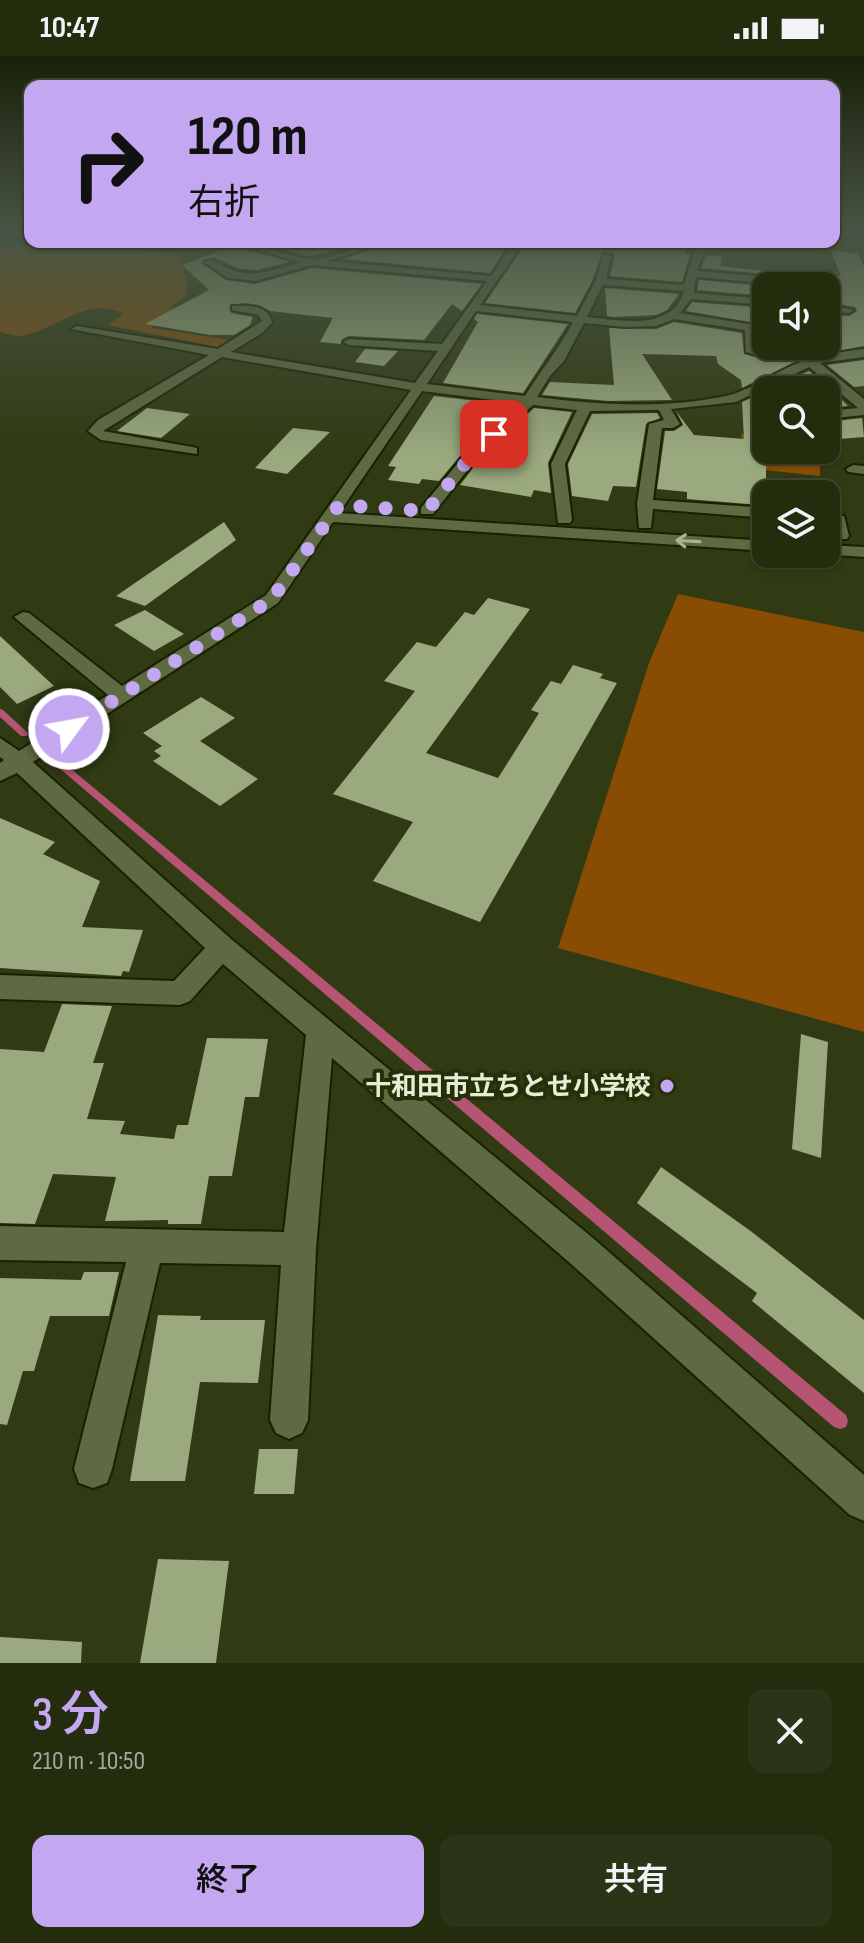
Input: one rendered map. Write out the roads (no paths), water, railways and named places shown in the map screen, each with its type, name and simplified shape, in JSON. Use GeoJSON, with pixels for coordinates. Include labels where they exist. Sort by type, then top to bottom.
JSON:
{"type":"FeatureCollection","features":[{"type":"Feature","properties":{"kind":"street"},"geometry":{"type":"LineString","coordinates":[[476,305],[272,599],[122,696],[5,760],[582,1251],[864,1501]]}},
{"type":"Feature","properties":{"kind":"street"},"geometry":{"type":"LineString","coordinates":[[427,511],[476,450],[528,402],[545,374],[558,361],[589,305]]}},
{"type":"Feature","properties":{"kind":"street"},"geometry":{"type":"LineString","coordinates":[[672,315],[679,305]]}},
{"type":"Feature","properties":{"kind":"street"},"geometry":{"type":"LineString","coordinates":[[192,451],[101,436],[95,431],[103,423],[220,354],[268,321],[262,312],[236,308]]}},
{"type":"Feature","properties":{"kind":"street"},"geometry":{"type":"LineString","coordinates":[[474,308],[646,324],[672,315],[750,327],[752,352]]}},
{"type":"Feature","properties":{"kind":"street"},"geometry":{"type":"LineString","coordinates":[[840,309],[849,310]]}},
{"type":"Feature","properties":{"kind":"street"},"geometry":{"type":"LineString","coordinates":[[77,329],[418,387],[584,407],[663,406],[731,399],[827,357],[864,353]]}},
{"type":"Feature","properties":{"kind":"street"},"geometry":{"type":"LineString","coordinates":[[349,342],[445,348]]}},
{"type":"Feature","properties":{"kind":"street"},"geometry":{"type":"LineString","coordinates":[[812,363],[864,409]]}},
{"type":"Feature","properties":{"kind":"street"},"geometry":{"type":"LineString","coordinates":[[645,525],[656,424],[673,424],[663,406]]}},
{"type":"Feature","properties":{"kind":"street"},"geometry":{"type":"LineString","coordinates":[[564,520],[558,464],[580,422],[584,407]]}},
{"type":"Feature","properties":{"kind":"street"},"geometry":{"type":"LineString","coordinates":[[840,413],[864,409]]}},
{"type":"Feature","properties":{"kind":"street"},"geometry":{"type":"LineString","coordinates":[[645,504],[752,512]]}},
{"type":"Feature","properties":{"kind":"street"},"geometry":{"type":"LineString","coordinates":[[335,511],[427,511],[752,531]]}},
{"type":"Feature","properties":{"kind":"street"},"geometry":{"type":"LineString","coordinates":[[335,511],[752,545]]}},
{"type":"Feature","properties":{"kind":"street"},"geometry":{"type":"LineString","coordinates":[[840,535],[864,537]]}},
{"type":"Feature","properties":{"kind":"street"},"geometry":{"type":"LineString","coordinates":[[840,551],[864,552]]}},
{"type":"Feature","properties":{"kind":"street"},"geometry":{"type":"LineString","coordinates":[[23,617],[122,696]]}},
{"type":"Feature","properties":{"kind":"street"},"geometry":{"type":"LineString","coordinates":[[0,987],[180,993],[222,947]]}},
{"type":"Feature","properties":{"kind":"street"},"geometry":{"type":"LineString","coordinates":[[289,1420],[299,1249],[321,1029]]}},
{"type":"Feature","properties":{"kind":"street"},"geometry":{"type":"LineString","coordinates":[[0,1243],[299,1249]]}},
{"type":"Feature","properties":{"kind":"street"},"geometry":{"type":"LineString","coordinates":[[93,1469],[147,1247]]}},
{"type":"Feature","properties":{"kind":"waterway"},"geometry":{"type":"LineString","coordinates":[[0,712],[24,734]]}},
{"type":"Feature","properties":{"kind":"waterway"},"geometry":{"type":"LineString","coordinates":[[55,760],[840,1421]]}},
{"type":"Feature","properties":{"kind":"place","name":"十和田市立ちとせ小学校"},"geometry":{"type":"Point","coordinates":[667,1086]}}]}
